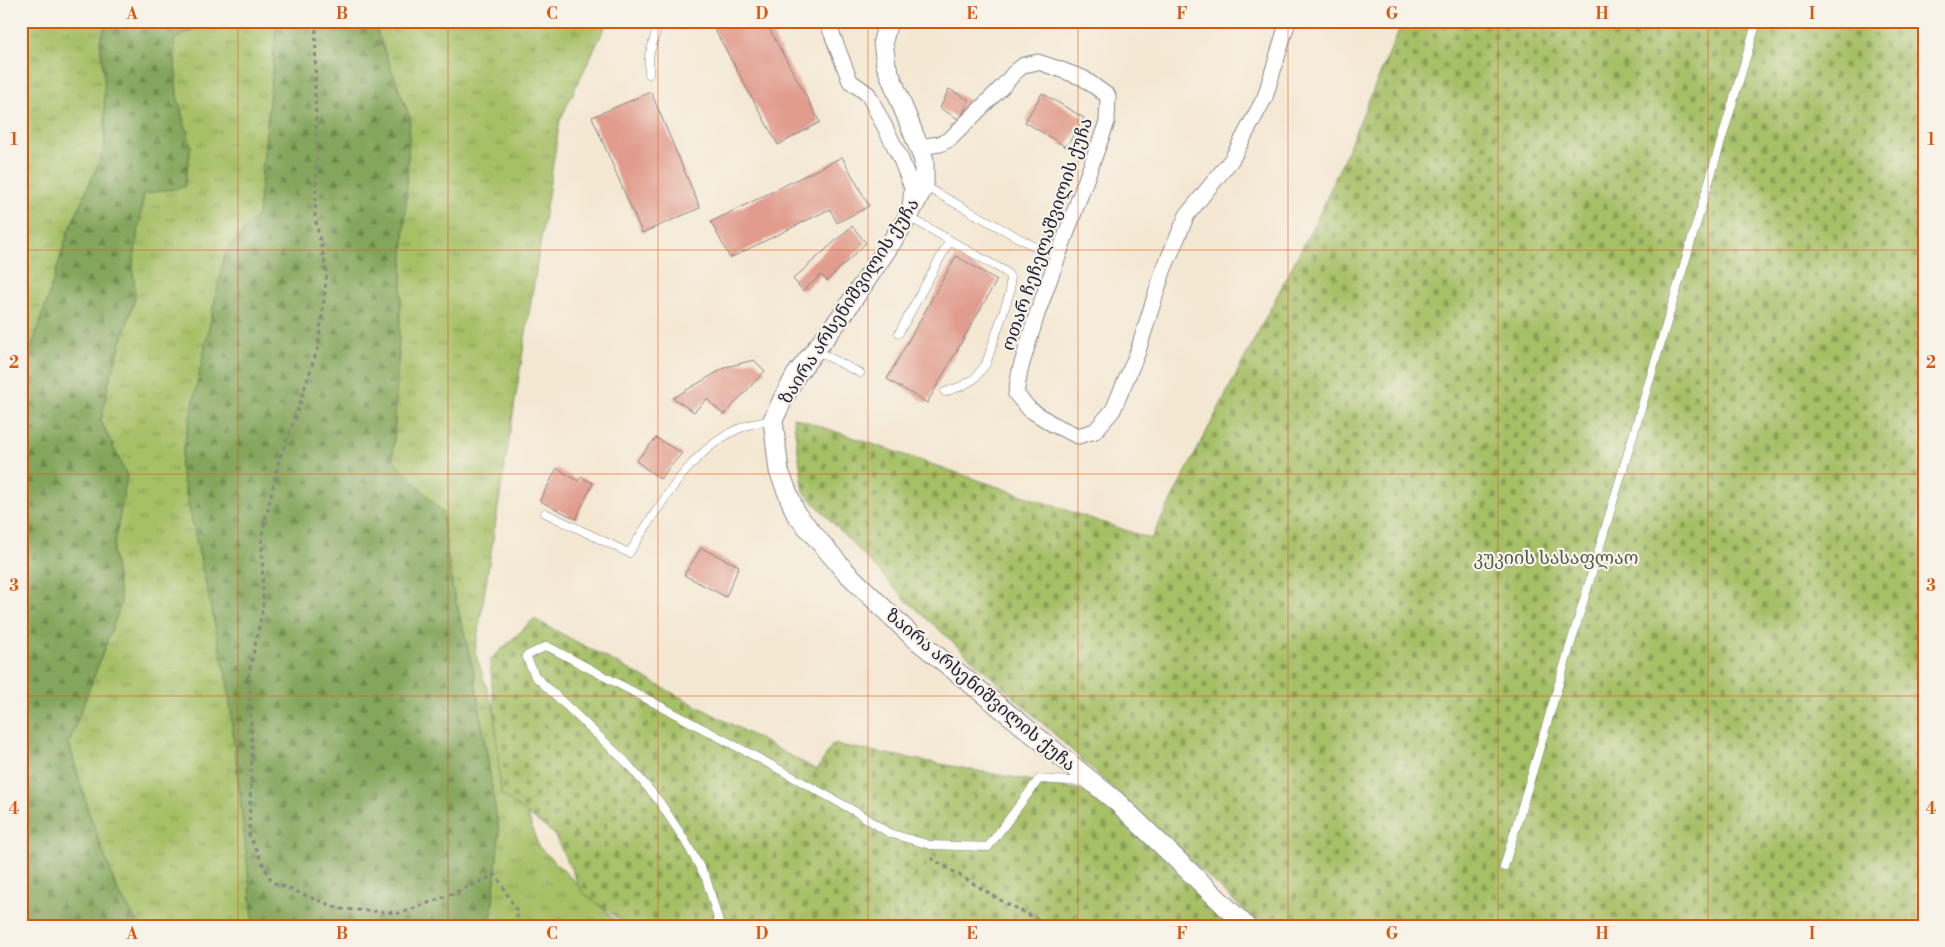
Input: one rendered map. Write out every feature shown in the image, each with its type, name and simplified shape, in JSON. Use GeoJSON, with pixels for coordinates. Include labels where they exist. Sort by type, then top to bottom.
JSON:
{"type":"FeatureCollection","features":[{"type":"Feature","properties":{"kind":"street"},"geometry":{"type":"LineString","coordinates":[[826,21],[850,81],[868,94],[900,157],[912,188],[908,216]]}},
{"type":"Feature","properties":{"kind":"street","name":"ზაირა არსენიშვილის ქუჩა"},"geometry":{"type":"LineString","coordinates":[[888,21],[883,41],[886,65],[924,160],[924,186],[908,216],[843,314],[796,375],[773,420],[779,471],[796,514],[844,570],[910,635],[1117,802],[1246,926]]}},
{"type":"Feature","properties":{"kind":"street","name":"ოთარ ჩეჩელაშვილის ქუჩა"},"geometry":{"type":"LineString","coordinates":[[918,147],[940,144],[950,140],[1015,72],[1024,66],[1038,62],[1083,78],[1108,96],[1108,122],[1057,256],[1020,370],[1016,394],[1029,409],[1054,425],[1078,436],[1095,431],[1113,410],[1137,354],[1163,271],[1188,215],[1232,159],[1265,97],[1288,21]]}},
{"type":"Feature","properties":{"kind":"lane"},"geometry":{"type":"LineString","coordinates":[[649,74],[649,56],[659,21]]}},
{"type":"Feature","properties":{"kind":"lane"},"geometry":{"type":"LineString","coordinates":[[1504,867],[1757,21]]}},
{"type":"Feature","properties":{"kind":"lane"},"geometry":{"type":"LineString","coordinates":[[924,186],[1037,248],[1057,256]]}},
{"type":"Feature","properties":{"kind":"lane"},"geometry":{"type":"LineString","coordinates":[[908,216],[1006,272],[1010,277],[1011,284],[986,364],[974,378],[962,386],[945,392]]}},
{"type":"Feature","properties":{"kind":"lane"},"geometry":{"type":"LineString","coordinates":[[899,332],[950,240]]}},
{"type":"Feature","properties":{"kind":"lane"},"geometry":{"type":"LineString","coordinates":[[815,350],[860,373]]}},
{"type":"Feature","properties":{"kind":"lane"},"geometry":{"type":"LineString","coordinates":[[545,512],[630,553],[671,488],[699,457],[721,439],[743,427],[773,420]]}},
{"type":"Feature","properties":{"kind":"lane"},"geometry":{"type":"LineString","coordinates":[[720,926],[706,878],[684,839],[659,801],[626,762],[535,676],[526,656],[547,646],[758,758],[858,813],[889,833],[930,845],[988,847],[1039,779],[1092,783]]}},
{"type":"Feature","properties":{"kind":"path"},"geometry":{"type":"LineString","coordinates":[[316,21],[315,93],[317,154],[315,217],[327,274],[318,347],[279,460],[262,535],[263,608],[249,673],[252,747],[249,836],[272,882],[340,909],[401,913],[496,875],[517,912],[517,926]]}},
{"type":"Feature","properties":{"kind":"path"},"geometry":{"type":"LineString","coordinates":[[923,854],[1007,904],[1038,920],[1043,926]]}},
{"type":"Feature","properties":{"kind":"green space"},"geometry":{"type":"Polygon","coordinates":[[[21,21],[107,21],[100,41],[104,74],[105,148],[68,233],[39,326],[21,375],[21,21]]]}},
{"type":"Feature","properties":{"kind":"green space"},"geometry":{"type":"Polygon","coordinates":[[[107,21],[207,21],[174,40],[177,96],[191,146],[184,187],[144,194],[133,264],[135,298],[110,378],[101,421],[127,476],[113,552],[121,604],[69,743],[89,813],[118,892],[140,926],[21,926],[21,375],[39,326],[68,233],[105,148],[104,74],[100,41],[107,21]]]}},
{"type":"Feature","properties":{"kind":"green space"},"geometry":{"type":"Polygon","coordinates":[[[207,21],[277,21],[258,215],[225,253],[180,466],[228,686],[254,926],[140,926],[118,892],[89,813],[69,743],[121,604],[113,552],[127,476],[101,421],[110,378],[135,298],[133,264],[144,193],[184,187],[191,146],[177,96],[174,40],[207,21]]]}},
{"type":"Feature","properties":{"kind":"green space"},"geometry":{"type":"Polygon","coordinates":[[[277,21],[373,21],[410,118],[393,459],[442,512],[452,586],[474,672],[499,832],[491,926],[254,926],[228,686],[180,466],[225,252],[258,215],[277,21]]]}},
{"type":"Feature","properties":{"kind":"green space"},"geometry":{"type":"Polygon","coordinates":[[[373,21],[608,21],[560,120],[475,652],[538,846],[621,926],[491,926],[499,832],[474,672],[452,586],[442,512],[393,459],[410,118],[373,21]]]}},
{"type":"Feature","properties":{"kind":"green space","name":"კუკიის სასაფლაო"},"geometry":{"type":"Polygon","coordinates":[[[1403,21],[1924,21],[1924,926],[1261,926],[1050,730],[903,597],[804,492],[793,417],[1151,539],[1322,209],[1403,21]]]}},
{"type":"Feature","properties":{"kind":"green space"},"geometry":{"type":"Polygon","coordinates":[[[534,619],[817,770],[833,744],[1102,794],[1233,926],[628,926],[582,892],[554,834],[501,794],[490,660],[534,619]]]}},
{"type":"Feature","properties":{"kind":"building"},"geometry":{"type":"Polygon","coordinates":[[[710,21],[765,21],[820,122],[778,145],[710,21]]]}},
{"type":"Feature","properties":{"kind":"building"},"geometry":{"type":"Polygon","coordinates":[[[949,89],[969,100],[960,120],[940,108],[949,89]]]}},
{"type":"Feature","properties":{"kind":"building"},"geometry":{"type":"Polygon","coordinates":[[[651,92],[700,208],[642,233],[592,117],[651,92]]]}},
{"type":"Feature","properties":{"kind":"building"},"geometry":{"type":"Polygon","coordinates":[[[1042,93],[1084,118],[1066,147],[1025,122],[1042,93]]]}},
{"type":"Feature","properties":{"kind":"building"},"geometry":{"type":"Polygon","coordinates":[[[842,157],[869,206],[837,223],[830,209],[730,258],[711,222],[842,157]]]}},
{"type":"Feature","properties":{"kind":"building"},"geometry":{"type":"Polygon","coordinates":[[[852,226],[866,243],[827,281],[821,275],[803,291],[793,279],[852,226]]]}},
{"type":"Feature","properties":{"kind":"building"},"geometry":{"type":"Polygon","coordinates":[[[956,256],[997,280],[927,403],[887,379],[956,256]]]}},
{"type":"Feature","properties":{"kind":"building"},"geometry":{"type":"Polygon","coordinates":[[[754,360],[765,371],[724,415],[707,399],[694,412],[673,398],[726,367],[754,360]]]}},
{"type":"Feature","properties":{"kind":"building"},"geometry":{"type":"Polygon","coordinates":[[[656,438],[682,453],[660,479],[636,461],[656,438]]]}},
{"type":"Feature","properties":{"kind":"building"},"geometry":{"type":"Polygon","coordinates":[[[557,468],[578,481],[581,477],[593,483],[576,519],[540,501],[557,468]]]}},
{"type":"Feature","properties":{"kind":"building"},"geometry":{"type":"Polygon","coordinates":[[[701,548],[739,566],[726,597],[684,575],[701,548]]]}}]}
